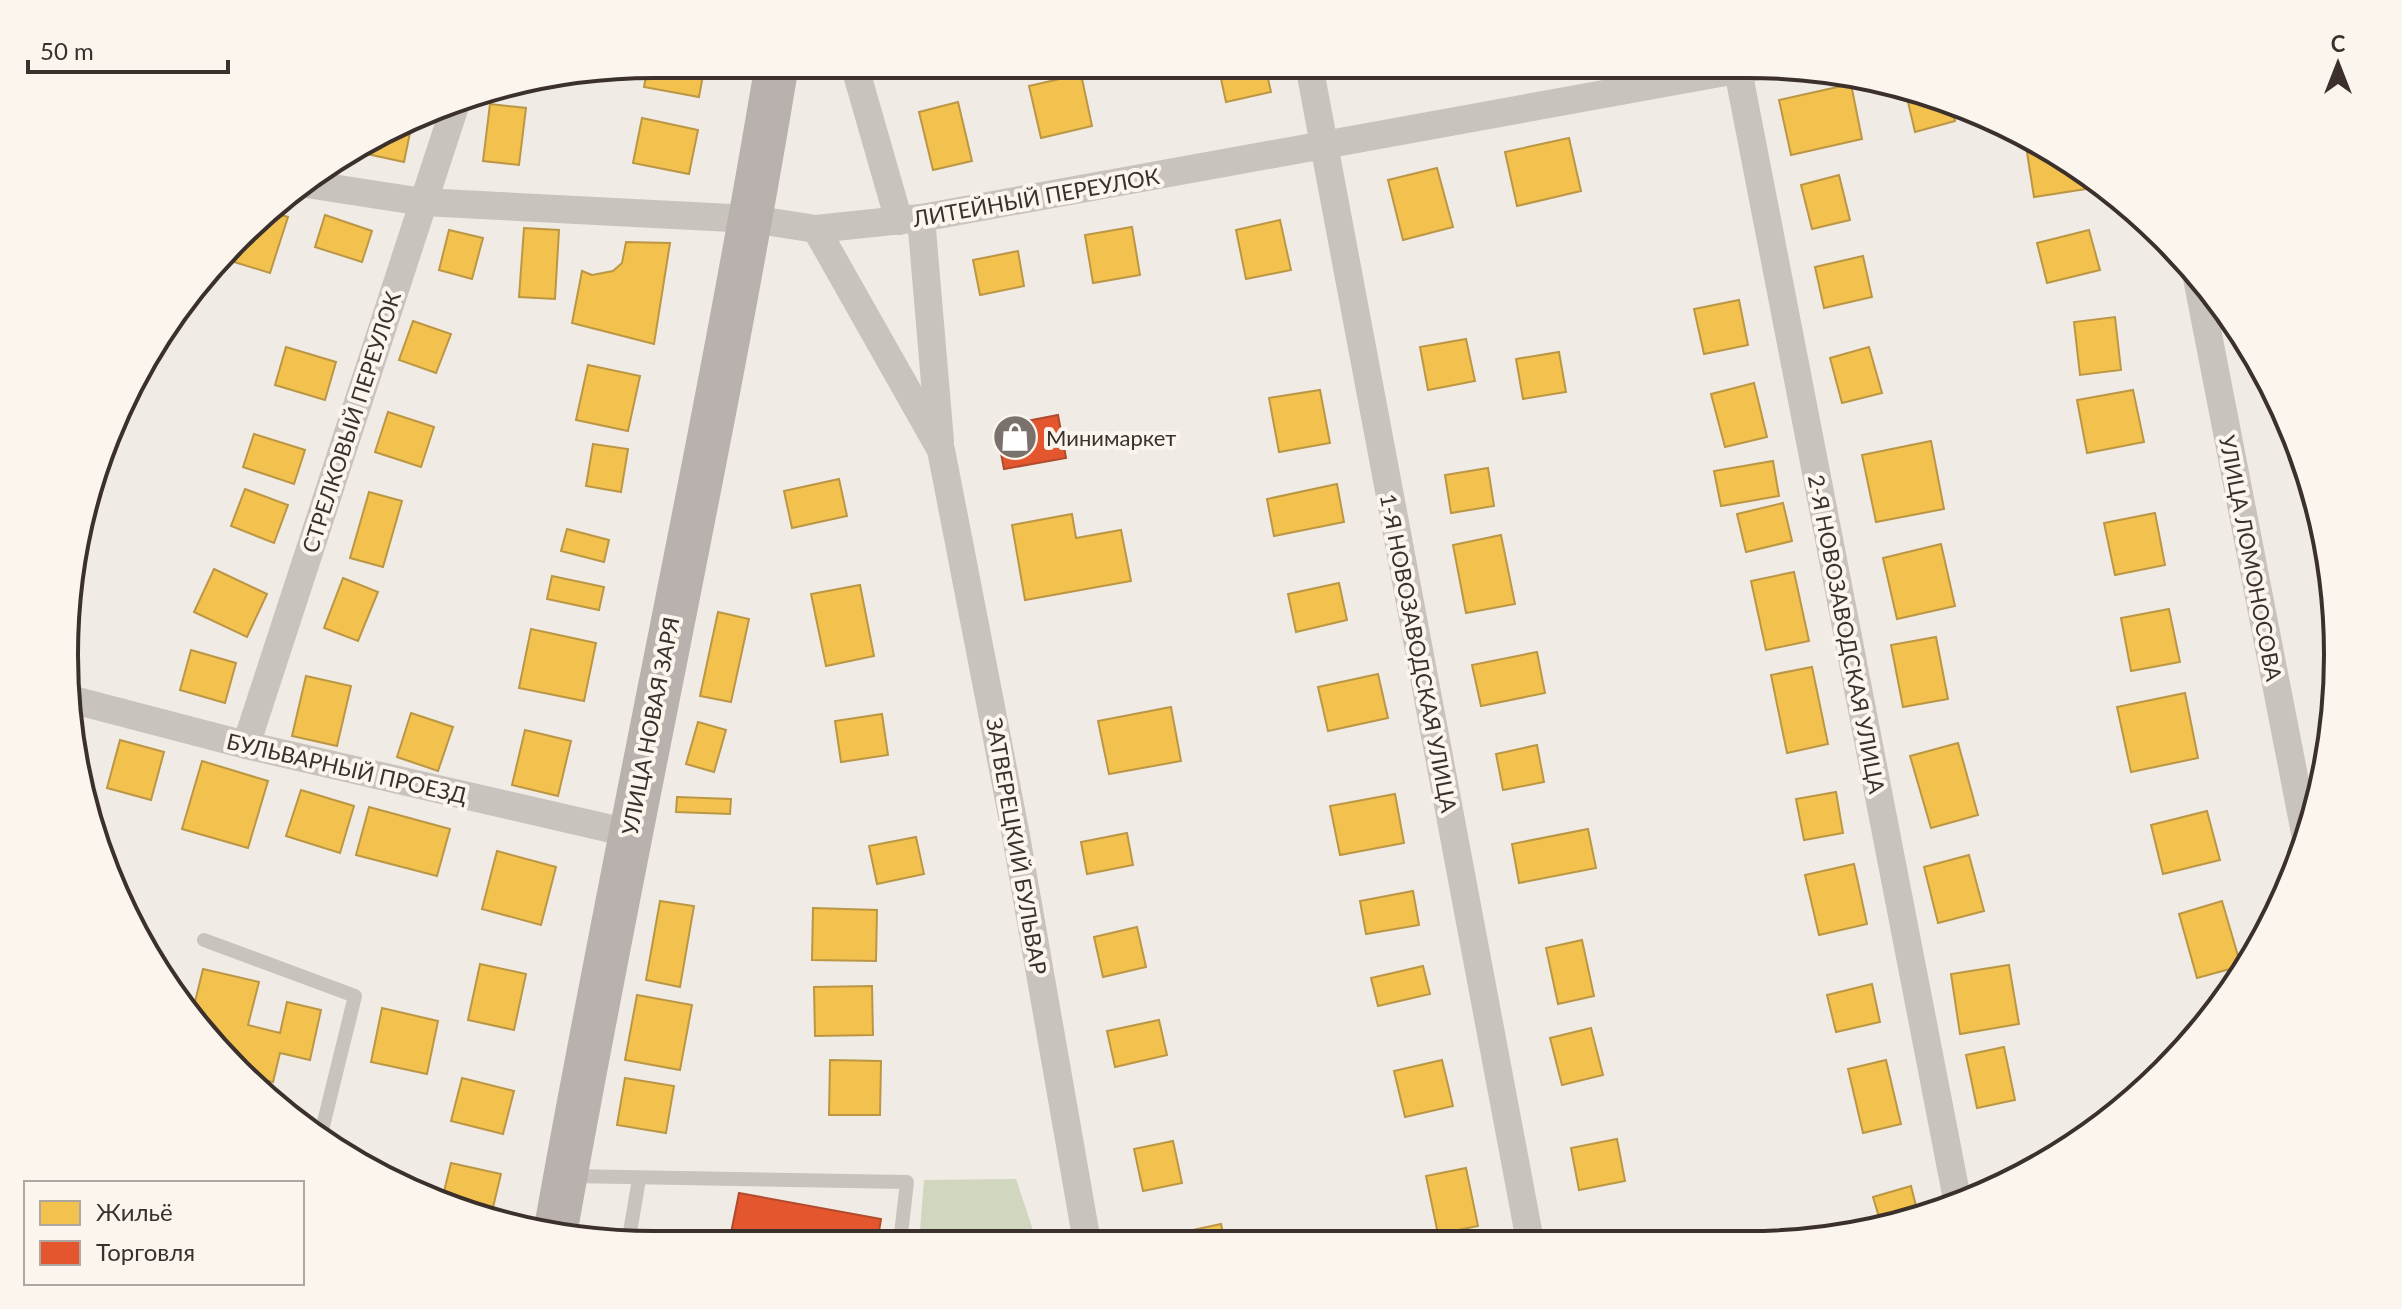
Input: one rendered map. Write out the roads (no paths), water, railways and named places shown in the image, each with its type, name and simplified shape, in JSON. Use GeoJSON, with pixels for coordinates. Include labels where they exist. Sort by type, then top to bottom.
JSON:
{"type":"FeatureCollection","features":[{"type":"Feature","properties":{"kind":"main road"},"geometry":{"type":"LineString","coordinates":[[751,219],[775,78]]}},
{"type":"Feature","properties":{"kind":"main road","name":"УЛИЦА НОВАЯ ЗАРЯ"},"geometry":{"type":"LineString","coordinates":[[557,1222],[629,833],[751,219]]}},
{"type":"Feature","properties":{"kind":"street","name":"ЗАТВЕРЕЦКИЙ БУЛЬВАР"},"geometry":{"type":"LineString","coordinates":[[859,78],[910,219],[941,450],[1016,836],[1085,1231]]}},
{"type":"Feature","properties":{"kind":"street","name":"1-Я НОВОЗАВОДСКАЯ УЛИЦА"},"geometry":{"type":"LineString","coordinates":[[1311,78],[1528,1231]]}},
{"type":"Feature","properties":{"kind":"street","name":"ЛИТЕЙНЫЙ ПЕРЕУЛОК"},"geometry":{"type":"LineString","coordinates":[[319,186],[423,202],[751,219],[816,229],[910,219],[1324,147],[1689,78]]}},
{"type":"Feature","properties":{"kind":"street","name":"2-Я НОВОЗАВОДСКАЯ УЛИЦА"},"geometry":{"type":"LineString","coordinates":[[1749,78],[1956,1192]]}},
{"type":"Feature","properties":{"kind":"street","name":"СТРЕЛКОВЫЙ ПЕРЕУЛОК"},"geometry":{"type":"LineString","coordinates":[[246,745],[452,115]]}},
{"type":"Feature","properties":{"kind":"street","name":"ЗАТВЕРЕЦКИЙ БУЛЬВАР"},"geometry":{"type":"LineString","coordinates":[[816,229],[941,450]]}},
{"type":"Feature","properties":{"kind":"street","name":"УЛИЦА ЛОМОНОСОВА"},"geometry":{"type":"LineString","coordinates":[[2201,299],[2301,813]]}},
{"type":"Feature","properties":{"kind":"street","name":"БУЛЬВАРНЫЙ ПРОЕЗД"},"geometry":{"type":"LineString","coordinates":[[80,702],[246,745],[629,833]]}},
{"type":"Feature","properties":{"kind":"lane"},"geometry":{"type":"LineString","coordinates":[[204,940],[355,996],[323,1126]]}},
{"type":"Feature","properties":{"kind":"lane"},"geometry":{"type":"LineString","coordinates":[[565,1176],[907,1182],[901,1231]]}},
{"type":"Feature","properties":{"kind":"lane"},"geometry":{"type":"LineString","coordinates":[[630,1230],[639,1179]]}},
{"type":"Feature","properties":{"kind":"place","name":"Минимаркет"},"geometry":{"type":"Point","coordinates":[1015,437]}}]}
